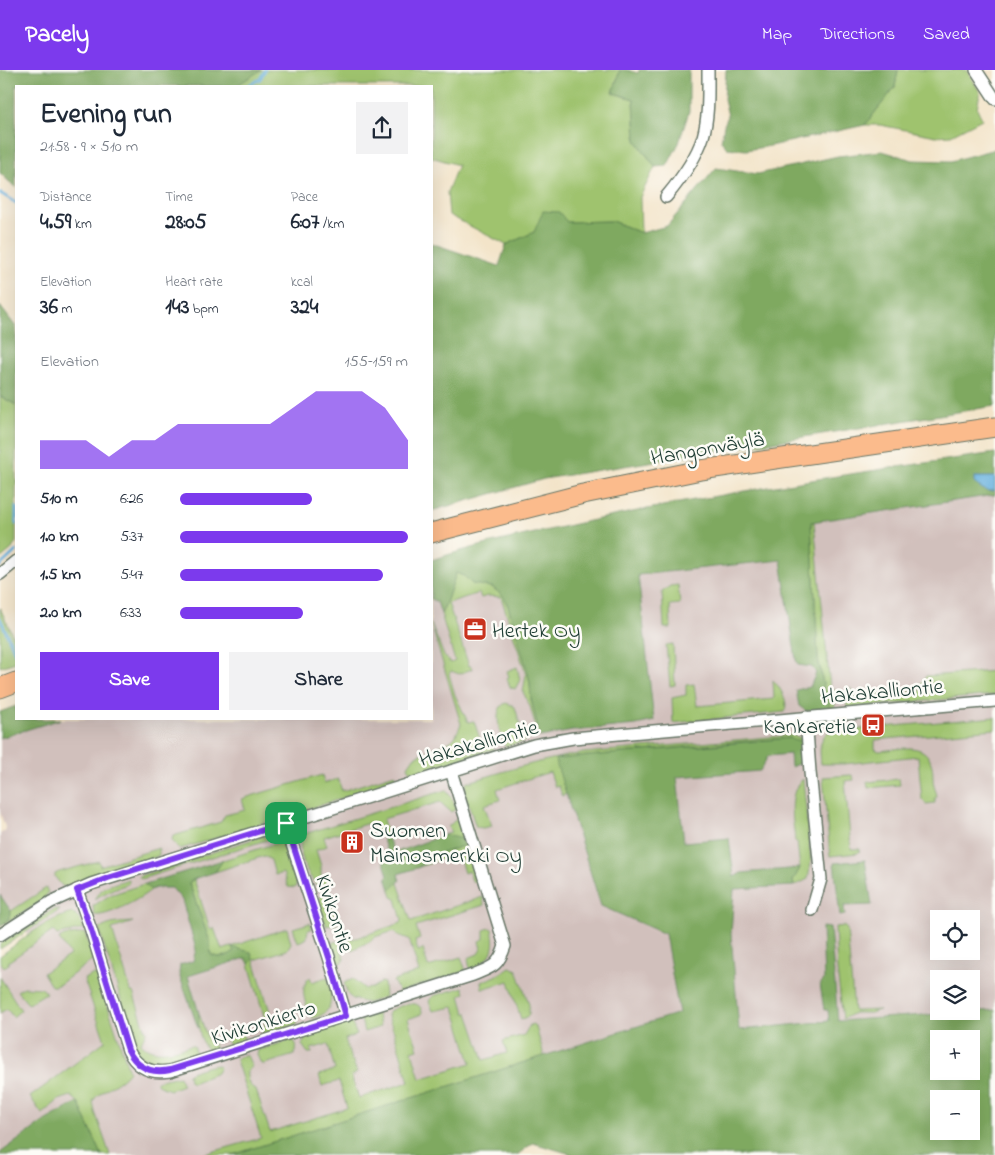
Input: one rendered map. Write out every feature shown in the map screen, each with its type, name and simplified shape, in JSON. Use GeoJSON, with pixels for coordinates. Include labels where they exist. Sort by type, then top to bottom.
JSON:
{"type":"FeatureCollection","features":[{"type":"Feature","properties":{"kind":"highway","name":"Hangonväylä"},"geometry":{"type":"LineString","coordinates":[[433,532],[583,494],[701,470],[995,427]]}},
{"type":"Feature","properties":{"kind":"highway"},"geometry":{"type":"LineString","coordinates":[[0,688],[15,682]]}},
{"type":"Feature","properties":{"kind":"street"},"geometry":{"type":"LineString","coordinates":[[666,197],[691,162],[703,136],[708,101],[708,70]]}},
{"type":"Feature","properties":{"kind":"street"},"geometry":{"type":"LineString","coordinates":[[976,70],[995,99]]}},
{"type":"Feature","properties":{"kind":"street"},"geometry":{"type":"LineString","coordinates":[[0,574],[15,562]]}},
{"type":"Feature","properties":{"kind":"street","name":"Hakakalliontie"},"geometry":{"type":"LineString","coordinates":[[0,935],[33,913],[77,890],[117,875],[534,745],[573,738],[995,701]]}},
{"type":"Feature","properties":{"kind":"street"},"geometry":{"type":"LineString","coordinates":[[806,717],[820,879],[812,910]]}},
{"type":"Feature","properties":{"kind":"street","name":"Kivikonkierto"},"geometry":{"type":"LineString","coordinates":[[77,890],[128,1050],[134,1060],[147,1070],[162,1072],[170,1070],[346,1016],[473,975],[489,969],[500,960],[505,946],[451,771]]}},
{"type":"Feature","properties":{"kind":"street","name":"Kivikontie"},"geometry":{"type":"LineString","coordinates":[[286,823],[346,1016]]}},
{"type":"Feature","properties":{"kind":"shaded area"},"geometry":{"type":"Polygon","coordinates":[[[995,495],[995,1010],[980,1011],[980,970],[930,970],[930,1015],[739,1030],[731,934],[734,877],[729,838],[684,842],[677,777],[760,771],[768,756],[790,754],[790,738],[659,750],[601,906],[665,934],[679,1013],[232,1155],[102,1155],[77,1102],[46,1120],[0,1153],[0,958],[29,937],[0,895],[0,834],[6,830],[0,812],[0,738],[58,720],[433,720],[433,600],[437,602],[505,579],[638,575],[782,560],[796,659],[811,522],[995,495]]]}},
{"type":"Feature","properties":{"kind":"green space"},"geometry":{"type":"Polygon","coordinates":[[[0,70],[261,70],[238,85],[15,85],[15,187],[0,173],[0,70]]]}},
{"type":"Feature","properties":{"kind":"green space"},"geometry":{"type":"Polygon","coordinates":[[[170,70],[620,70],[613,93],[634,99],[636,140],[655,167],[640,197],[641,233],[612,221],[567,222],[534,232],[506,245],[449,215],[447,192],[458,165],[433,158],[433,85],[177,85],[170,70]]]}},
{"type":"Feature","properties":{"kind":"green space"},"geometry":{"type":"Polygon","coordinates":[[[620,70],[638,73],[639,70],[689,70],[689,111],[679,143],[667,166],[655,167],[636,140],[634,99],[613,93],[620,70]]]}},
{"type":"Feature","properties":{"kind":"green space"},"geometry":{"type":"Polygon","coordinates":[[[726,70],[898,70],[895,87],[865,125],[746,150],[727,148],[721,141],[728,116],[724,99],[726,70]]]}},
{"type":"Feature","properties":{"kind":"green space"},"geometry":{"type":"Polygon","coordinates":[[[898,70],[967,70],[980,92],[977,108],[982,119],[951,135],[936,136],[880,125],[865,125],[895,87],[898,70]]]}},
{"type":"Feature","properties":{"kind":"green space"},"geometry":{"type":"Polygon","coordinates":[[[995,149],[995,406],[544,479],[433,510],[433,244],[499,266],[506,245],[534,232],[543,211],[559,212],[567,222],[612,221],[641,233],[667,226],[716,168],[758,174],[838,156],[882,151],[913,160],[951,161],[995,149]]]}},
{"type":"Feature","properties":{"kind":"green space"},"geometry":{"type":"Polygon","coordinates":[[[0,306],[15,326],[15,404],[0,396],[0,306]]]}},
{"type":"Feature","properties":{"kind":"green space"},"geometry":{"type":"Polygon","coordinates":[[[0,396],[15,404],[15,544],[12,549],[0,559],[0,396]]]}},
{"type":"Feature","properties":{"kind":"green space"},"geometry":{"type":"Polygon","coordinates":[[[995,453],[995,477],[975,477],[974,482],[986,490],[995,490],[995,495],[811,522],[818,658],[830,709],[806,711],[799,706],[796,690],[810,687],[816,673],[812,667],[798,665],[796,660],[781,560],[638,575],[654,721],[540,737],[531,699],[527,670],[508,606],[503,596],[492,587],[472,584],[464,576],[456,573],[441,614],[437,602],[433,600],[433,559],[470,548],[639,511],[842,475],[995,453]]]}},
{"type":"Feature","properties":{"kind":"green space"},"geometry":{"type":"Polygon","coordinates":[[[811,522],[814,522],[830,688],[834,689],[836,702],[834,708],[830,709],[818,658],[811,522]]]}},
{"type":"Feature","properties":{"kind":"green space"},"geometry":{"type":"Polygon","coordinates":[[[456,573],[464,576],[472,584],[492,587],[503,596],[508,606],[527,670],[531,699],[540,737],[538,736],[530,706],[523,692],[526,674],[501,597],[488,596],[481,598],[479,593],[448,603],[469,666],[472,669],[459,674],[451,671],[449,674],[455,695],[468,722],[474,721],[481,742],[491,739],[494,749],[415,774],[410,771],[408,766],[414,757],[451,741],[461,724],[433,631],[433,629],[445,658],[451,663],[455,661],[441,614],[456,573]]]}},
{"type":"Feature","properties":{"kind":"green space"},"geometry":{"type":"Polygon","coordinates":[[[678,585],[680,604],[670,605],[671,628],[664,628],[662,592],[670,586],[678,585]]]}},
{"type":"Feature","properties":{"kind":"green space"},"geometry":{"type":"Polygon","coordinates":[[[0,608],[15,640],[15,662],[0,667],[0,608]]]}},
{"type":"Feature","properties":{"kind":"green space"},"geometry":{"type":"Polygon","coordinates":[[[673,644],[675,685],[670,686],[666,645],[673,644]]]}},
{"type":"Feature","properties":{"kind":"green space"},"geometry":{"type":"Polygon","coordinates":[[[517,667],[520,680],[515,689],[510,687],[507,671],[517,667]]]}},
{"type":"Feature","properties":{"kind":"green space"},"geometry":{"type":"Polygon","coordinates":[[[995,671],[995,695],[847,708],[846,697],[849,689],[852,689],[853,697],[921,691],[921,684],[926,676],[995,671]]]}},
{"type":"Feature","properties":{"kind":"green space"},"geometry":{"type":"Polygon","coordinates":[[[773,680],[785,700],[786,708],[784,712],[673,723],[672,698],[686,695],[686,685],[694,684],[697,706],[774,699],[773,680]]]}},
{"type":"Feature","properties":{"kind":"green space"},"geometry":{"type":"Polygon","coordinates":[[[506,703],[515,707],[525,741],[505,747],[498,723],[498,716],[501,706],[506,703]]]}},
{"type":"Feature","properties":{"kind":"green space"},"geometry":{"type":"Polygon","coordinates":[[[15,706],[15,720],[58,720],[0,738],[0,712],[15,706]]]}},
{"type":"Feature","properties":{"kind":"green space"},"geometry":{"type":"Polygon","coordinates":[[[995,717],[995,729],[875,740],[875,749],[879,751],[909,748],[923,751],[928,756],[932,766],[933,783],[937,796],[935,803],[926,804],[922,800],[918,756],[844,764],[821,764],[821,742],[828,732],[995,717]]]}},
{"type":"Feature","properties":{"kind":"green space"},"geometry":{"type":"Polygon","coordinates":[[[793,735],[801,738],[802,744],[800,741],[790,738],[757,740],[556,759],[566,794],[562,796],[559,786],[555,787],[550,772],[497,789],[500,800],[484,805],[492,826],[483,828],[476,827],[465,794],[466,783],[524,766],[554,759],[584,753],[793,735]]]}},
{"type":"Feature","properties":{"kind":"green space"},"geometry":{"type":"Polygon","coordinates":[[[790,738],[800,741],[802,744],[802,762],[791,767],[790,754],[768,756],[760,771],[677,777],[684,842],[729,838],[734,877],[741,873],[800,868],[793,881],[794,886],[734,889],[731,934],[739,1030],[829,1021],[828,1010],[824,1010],[820,984],[824,980],[822,927],[830,928],[838,1021],[930,1015],[930,1020],[980,1020],[980,1011],[995,1010],[995,1155],[574,1155],[533,1143],[517,1155],[232,1155],[679,1013],[665,934],[601,906],[555,759],[790,738]]]}},
{"type":"Feature","properties":{"kind":"green space"},"geometry":{"type":"Polygon","coordinates":[[[395,774],[391,783],[190,846],[179,849],[172,840],[173,836],[221,822],[225,815],[245,810],[242,799],[251,796],[322,775],[324,783],[338,779],[342,791],[395,774]]]}},
{"type":"Feature","properties":{"kind":"green space"},"geometry":{"type":"Polygon","coordinates":[[[851,775],[854,780],[845,781],[851,849],[860,849],[860,851],[858,853],[830,856],[823,777],[851,775]]]}},
{"type":"Feature","properties":{"kind":"green space"},"geometry":{"type":"Polygon","coordinates":[[[803,779],[811,862],[808,879],[794,886],[793,881],[800,868],[792,809],[794,792],[803,779]]]}},
{"type":"Feature","properties":{"kind":"green space"},"geometry":{"type":"Polygon","coordinates":[[[899,779],[900,785],[868,788],[867,782],[899,779]]]}},
{"type":"Feature","properties":{"kind":"green space"},"geometry":{"type":"Polygon","coordinates":[[[446,790],[453,800],[456,809],[451,812],[440,802],[383,819],[388,838],[383,840],[380,831],[375,832],[372,822],[324,837],[327,846],[316,850],[321,866],[321,878],[326,878],[328,883],[317,885],[309,874],[302,855],[301,835],[446,790]]]}},
{"type":"Feature","properties":{"kind":"green space"},"geometry":{"type":"Polygon","coordinates":[[[458,817],[477,879],[475,882],[472,881],[469,871],[464,873],[458,853],[417,868],[439,854],[463,846],[463,839],[444,835],[451,832],[448,827],[458,817]]]}},
{"type":"Feature","properties":{"kind":"green space"},"geometry":{"type":"Polygon","coordinates":[[[444,835],[463,839],[463,846],[439,854],[417,868],[398,874],[400,881],[390,890],[383,860],[389,857],[383,840],[388,838],[394,853],[444,835]]]}},
{"type":"Feature","properties":{"kind":"green space"},"geometry":{"type":"Polygon","coordinates":[[[263,836],[273,838],[141,879],[139,876],[263,836]]]}},
{"type":"Feature","properties":{"kind":"green space"},"geometry":{"type":"Polygon","coordinates":[[[280,842],[284,845],[292,860],[297,883],[295,888],[288,887],[283,873],[275,875],[271,860],[264,856],[215,872],[223,860],[280,842]]]}},
{"type":"Feature","properties":{"kind":"green space"},"geometry":{"type":"Polygon","coordinates":[[[159,848],[159,855],[156,857],[91,877],[67,887],[62,886],[55,877],[55,874],[59,872],[99,861],[100,866],[159,848]]]}},
{"type":"Feature","properties":{"kind":"green space"},"geometry":{"type":"Polygon","coordinates":[[[223,860],[215,872],[194,879],[189,883],[210,942],[211,955],[217,957],[226,956],[234,951],[231,947],[251,952],[253,960],[249,964],[246,958],[188,976],[199,1013],[198,1028],[179,974],[180,965],[193,961],[196,949],[182,900],[172,888],[155,888],[151,890],[145,884],[223,860]]]}},
{"type":"Feature","properties":{"kind":"green space"},"geometry":{"type":"Polygon","coordinates":[[[865,860],[872,905],[844,906],[845,915],[840,916],[834,863],[865,860]]]}},
{"type":"Feature","properties":{"kind":"green space"},"geometry":{"type":"Polygon","coordinates":[[[128,879],[128,884],[94,899],[104,887],[128,879]]]}},
{"type":"Feature","properties":{"kind":"green space"},"geometry":{"type":"Polygon","coordinates":[[[194,879],[210,929],[214,928],[222,950],[287,928],[291,943],[287,950],[254,960],[274,1025],[298,1017],[297,1025],[262,1034],[265,1025],[264,1016],[249,964],[253,960],[251,952],[235,951],[220,957],[211,955],[210,942],[189,882],[194,879]]]}},
{"type":"Feature","properties":{"kind":"green space"},"geometry":{"type":"Polygon","coordinates":[[[398,883],[411,921],[483,897],[484,905],[416,926],[420,939],[415,941],[418,951],[423,949],[428,967],[461,957],[466,971],[399,992],[393,981],[419,972],[409,939],[398,935],[394,931],[375,937],[371,941],[352,950],[348,944],[341,946],[344,960],[342,963],[338,963],[332,945],[334,942],[356,938],[401,923],[402,920],[396,899],[392,897],[390,890],[398,883]]]}},
{"type":"Feature","properties":{"kind":"green space"},"geometry":{"type":"Polygon","coordinates":[[[144,884],[151,890],[139,898],[114,911],[94,915],[93,906],[110,895],[144,884]]]}},
{"type":"Feature","properties":{"kind":"green space"},"geometry":{"type":"Polygon","coordinates":[[[46,888],[48,892],[44,900],[0,927],[8,920],[11,911],[46,888]]]}},
{"type":"Feature","properties":{"kind":"green space"},"geometry":{"type":"Polygon","coordinates":[[[323,894],[334,897],[330,899],[337,924],[326,926],[318,901],[323,894]]]}},
{"type":"Feature","properties":{"kind":"green space"},"geometry":{"type":"Polygon","coordinates":[[[0,895],[11,911],[8,920],[0,926],[0,895]]]}},
{"type":"Feature","properties":{"kind":"green space"},"geometry":{"type":"Polygon","coordinates":[[[54,909],[60,910],[0,949],[0,944],[54,909]]]}},
{"type":"Feature","properties":{"kind":"green space"},"geometry":{"type":"Polygon","coordinates":[[[73,913],[80,920],[84,929],[57,935],[53,931],[8,962],[9,964],[4,967],[0,962],[0,956],[35,931],[53,920],[73,913]]]}},
{"type":"Feature","properties":{"kind":"green space"},"geometry":{"type":"Polygon","coordinates":[[[133,922],[112,929],[131,992],[133,992],[146,1032],[141,1043],[152,1050],[158,1051],[172,1050],[191,1045],[195,1047],[195,1053],[192,1058],[171,1063],[158,1063],[138,1054],[100,932],[100,929],[108,925],[133,922]]]}},
{"type":"Feature","properties":{"kind":"green space"},"geometry":{"type":"Polygon","coordinates":[[[310,923],[312,929],[308,930],[306,939],[298,942],[293,928],[310,923]]]}},
{"type":"Feature","properties":{"kind":"green space"},"geometry":{"type":"Polygon","coordinates":[[[844,926],[847,929],[854,1011],[879,1010],[871,1013],[854,1013],[843,1019],[837,970],[835,927],[844,926]]]}},
{"type":"Feature","properties":{"kind":"green space"},"geometry":{"type":"Polygon","coordinates":[[[492,929],[493,949],[483,963],[470,970],[468,958],[478,954],[481,949],[479,941],[484,939],[484,930],[492,929]]]}},
{"type":"Feature","properties":{"kind":"green space"},"geometry":{"type":"Polygon","coordinates":[[[85,933],[93,958],[60,984],[51,986],[43,973],[70,955],[59,939],[64,936],[85,933]]]}},
{"type":"Feature","properties":{"kind":"green space"},"geometry":{"type":"Polygon","coordinates":[[[510,967],[517,970],[529,1004],[529,1014],[521,1019],[509,981],[482,988],[481,982],[496,976],[510,967]]]}},
{"type":"Feature","properties":{"kind":"green space"},"geometry":{"type":"Polygon","coordinates":[[[94,974],[98,976],[129,1071],[93,1101],[110,1155],[102,1155],[78,1102],[71,1096],[59,1100],[42,1114],[30,1097],[105,1041],[84,979],[94,974]]]}},
{"type":"Feature","properties":{"kind":"green space"},"geometry":{"type":"Polygon","coordinates":[[[0,977],[21,1010],[13,1017],[7,1009],[0,1013],[0,977]]]}},
{"type":"Feature","properties":{"kind":"green space"},"geometry":{"type":"Polygon","coordinates":[[[310,977],[312,982],[327,977],[331,996],[329,1008],[320,1016],[313,1018],[310,1016],[304,996],[304,986],[310,977]]]}},
{"type":"Feature","properties":{"kind":"green space"},"geometry":{"type":"Polygon","coordinates":[[[353,979],[365,989],[372,988],[381,982],[384,983],[385,997],[368,1003],[353,999],[348,995],[344,983],[353,979]]]}},
{"type":"Feature","properties":{"kind":"green space"},"geometry":{"type":"Polygon","coordinates":[[[24,987],[42,988],[46,993],[28,1004],[17,991],[24,987]]]}},
{"type":"Feature","properties":{"kind":"green space"},"geometry":{"type":"Polygon","coordinates":[[[463,987],[465,993],[460,995],[465,1013],[468,1013],[484,1060],[507,1053],[503,1041],[524,1035],[530,1025],[533,1024],[536,1027],[551,1073],[538,1058],[232,1155],[201,1155],[261,1138],[236,1060],[238,1057],[247,1055],[252,1067],[247,1071],[247,1077],[250,1084],[256,1090],[270,1132],[347,1108],[339,1081],[322,1086],[319,1075],[335,1070],[328,1044],[311,1049],[312,1053],[308,1053],[302,1045],[306,1035],[351,1022],[357,1035],[345,1039],[357,1073],[351,1076],[359,1098],[409,1082],[388,1016],[389,1011],[404,1005],[414,1004],[421,1008],[422,1014],[408,1019],[418,1049],[412,1051],[420,1079],[471,1063],[454,1007],[433,1011],[429,1001],[433,996],[463,987]]]}},
{"type":"Feature","properties":{"kind":"green space"},"geometry":{"type":"Polygon","coordinates":[[[199,1013],[208,1040],[212,1039],[216,1050],[209,1052],[201,1039],[199,1013]]]}},
{"type":"Feature","properties":{"kind":"green space"},"geometry":{"type":"Polygon","coordinates":[[[375,1014],[378,1015],[380,1027],[364,1032],[361,1019],[375,1014]]]}},
{"type":"Feature","properties":{"kind":"green space"},"geometry":{"type":"Polygon","coordinates":[[[240,1029],[245,1040],[229,1046],[224,1034],[240,1029]]]}},
{"type":"Feature","properties":{"kind":"green space"},"geometry":{"type":"Polygon","coordinates":[[[291,1040],[296,1044],[294,1055],[261,1064],[257,1055],[258,1050],[291,1040]]]}},
{"type":"Feature","properties":{"kind":"green space"},"geometry":{"type":"Polygon","coordinates":[[[218,1065],[220,1067],[217,1073],[192,1083],[189,1081],[188,1074],[191,1072],[218,1065]]]}},
{"type":"Feature","properties":{"kind":"green space"},"geometry":{"type":"Polygon","coordinates":[[[179,1076],[183,1085],[170,1090],[159,1086],[156,1081],[179,1076]]]}},
{"type":"Feature","properties":{"kind":"green space"},"geometry":{"type":"Polygon","coordinates":[[[78,1102],[102,1155],[0,1155],[0,1153],[46,1120],[78,1102]]]}},
{"type":"Feature","properties":{"kind":"water"},"geometry":{"type":"Polygon","coordinates":[[[974,477],[995,477],[995,490],[989,491],[981,488],[974,483],[974,477]]]}},
{"type":"Feature","properties":{"kind":"waterway"},"geometry":{"type":"LineString","coordinates":[[249,85],[260,79],[265,70]]}},
{"type":"Feature","properties":{"kind":"waterway"},"geometry":{"type":"LineString","coordinates":[[0,193],[15,202]]}},
{"type":"Feature","properties":{"kind":"waterway"},"geometry":{"type":"LineString","coordinates":[[0,566],[15,552]]}},
{"type":"Feature","properties":{"kind":"waterway"},"geometry":{"type":"LineString","coordinates":[[0,618],[15,653]]}},
{"type":"Feature","properties":{"kind":"place","name":"Hertek Oy"},"geometry":{"type":"Point","coordinates":[475,629]}},
{"type":"Feature","properties":{"kind":"place","name":"Kankaretie"},"geometry":{"type":"Point","coordinates":[873,725]}},
{"type":"Feature","properties":{"kind":"place","name":"Suomen Mainosmerkki Oy"},"geometry":{"type":"Point","coordinates":[352,842]}},
{"type":"Feature","properties":{"kind":"route"},"geometry":{"type":"LineString","coordinates":[[286,823],[346,1016],[170,1070],[154,1072],[147,1070],[134,1060],[128,1050],[77,890],[108,878],[286,823]]}}]}
